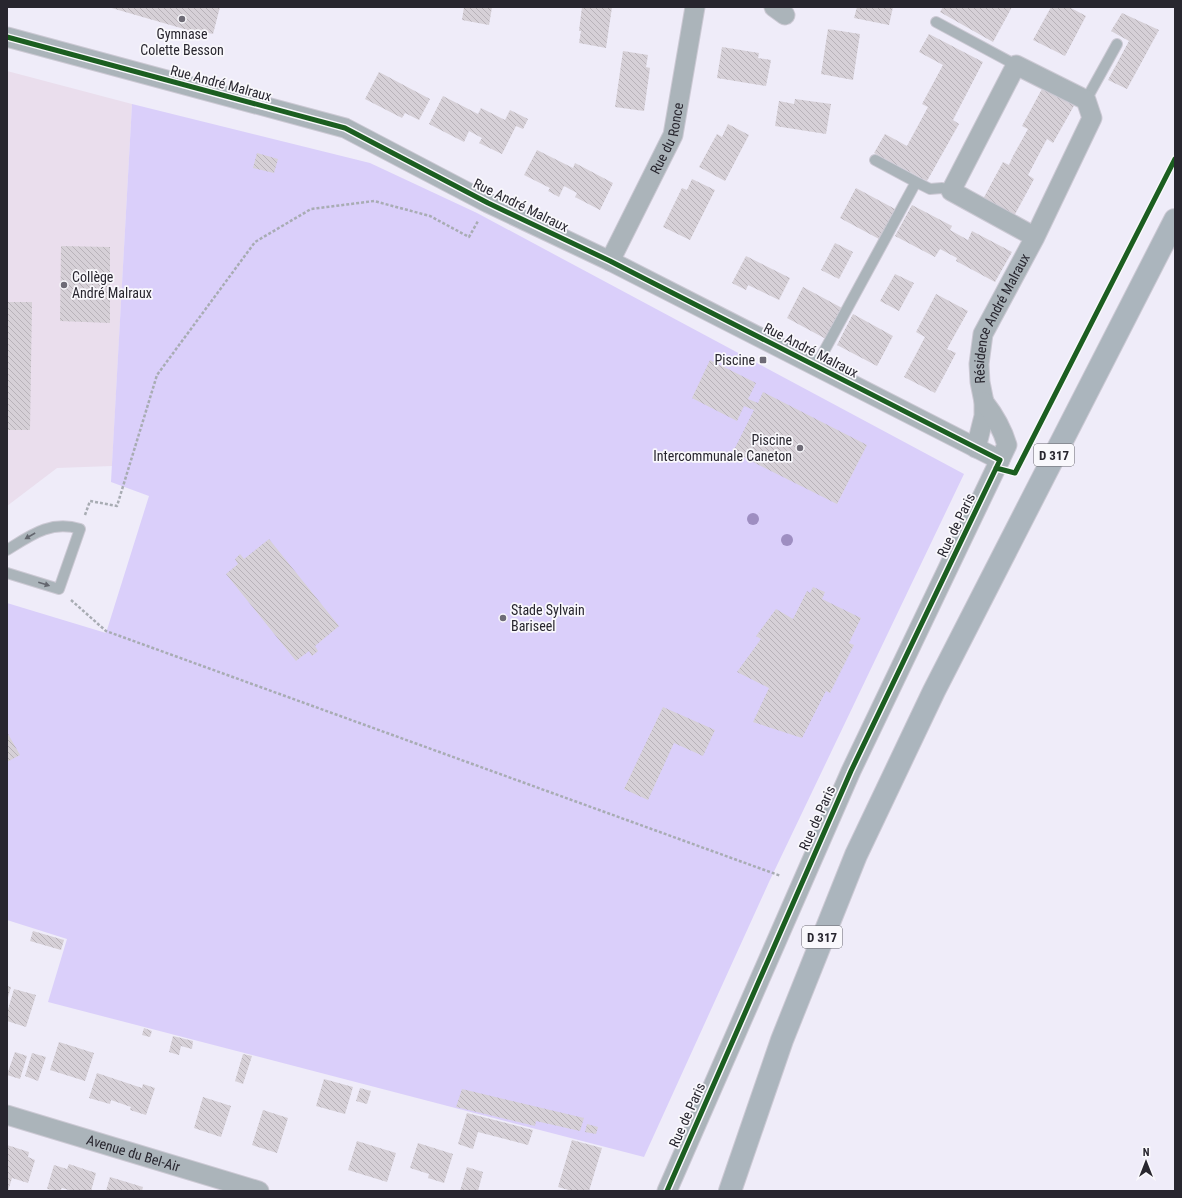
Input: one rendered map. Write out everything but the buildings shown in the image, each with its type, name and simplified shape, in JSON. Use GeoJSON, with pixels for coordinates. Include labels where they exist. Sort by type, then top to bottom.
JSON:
{"type":"FeatureCollection","features":[{"type":"Feature","properties":{"kind":"main road","name":"D 317"},"geometry":{"type":"LineString","coordinates":[[730,1191],[782,1040],[860,848],[934,691],[1175,220]]}},
{"type":"Feature","properties":{"kind":"street","name":"Rue du Ronce"},"geometry":{"type":"LineString","coordinates":[[610,261],[673,134],[695,7]]}},
{"type":"Feature","properties":{"kind":"street","name":"Rue André Malraux"},"geometry":{"type":"LineString","coordinates":[[7,37],[346,128],[488,203],[610,261],[976,448],[1004,453]]}},
{"type":"Feature","properties":{"kind":"street"},"geometry":{"type":"LineString","coordinates":[[950,191],[1016,65],[1086,100]]}},
{"type":"Feature","properties":{"kind":"street","name":"Résidence André Malraux"},"geometry":{"type":"LineString","coordinates":[[976,448],[983,428],[984,402],[980,382],[979,364],[983,334],[1035,237],[1092,118],[1086,100]]}},
{"type":"Feature","properties":{"kind":"street","name":"Résidence André Malraux"},"geometry":{"type":"LineString","coordinates":[[950,191],[1035,237]]}},
{"type":"Feature","properties":{"kind":"street","name":"Résidence André Malraux"},"geometry":{"type":"LineString","coordinates":[[984,402],[996,416],[1002,429],[1004,453]]}},
{"type":"Feature","properties":{"kind":"street","name":"Rue de Paris"},"geometry":{"type":"LineString","coordinates":[[667,1191],[851,771],[1004,453]]}},
{"type":"Feature","properties":{"kind":"street","name":"Avenue du Bel-Air"},"geometry":{"type":"LineString","coordinates":[[7,1115],[259,1191]]}},
{"type":"Feature","properties":{"kind":"lane"},"geometry":{"type":"LineString","coordinates":[[936,22],[1016,65]]}},
{"type":"Feature","properties":{"kind":"lane"},"geometry":{"type":"LineString","coordinates":[[1086,100],[1117,44]]}},
{"type":"Feature","properties":{"kind":"lane"},"geometry":{"type":"LineString","coordinates":[[875,160],[930,189],[942,188],[950,191]]}},
{"type":"Feature","properties":{"kind":"lane"},"geometry":{"type":"LineString","coordinates":[[816,366],[916,182]]}},
{"type":"Feature","properties":{"kind":"lane"},"geometry":{"type":"LineString","coordinates":[[7,550],[42,529],[68,526],[80,530],[59,589],[7,573]]}},
{"type":"Feature","properties":{"kind":"path"},"geometry":{"type":"LineString","coordinates":[[80,530],[90,501],[117,506],[157,375],[255,242],[311,209],[374,201],[430,216],[469,237],[488,203]]}},
{"type":"Feature","properties":{"kind":"path"},"geometry":{"type":"LineString","coordinates":[[59,589],[106,631],[802,884]]}},
{"type":"Feature","properties":{"kind":"shaded area","name":"Collège André Malraux"},"geometry":{"type":"Polygon","coordinates":[[[7,71],[132,104],[112,466],[57,468],[7,506],[7,71]]]}},
{"type":"Feature","properties":{"kind":"shaded area","name":"Stade Sylvain Bariseel"},"geometry":{"type":"Polygon","coordinates":[[[132,104],[370,163],[477,213],[964,474],[769,882],[644,1157],[48,1002],[67,939],[7,920],[7,603],[106,633],[149,496],[111,482],[132,104]]]}},
{"type":"Feature","properties":{"kind":"cycle path"},"geometry":{"type":"LineString","coordinates":[[7,37],[345,128],[488,203],[610,261],[1000,460],[851,771],[667,1191]]}},
{"type":"Feature","properties":{"kind":"cycle path"},"geometry":{"type":"LineString","coordinates":[[996,468],[1015,473],[1175,159]]}},
{"type":"Feature","properties":{"kind":"place","name":"Gymnase Colette Besson"},"geometry":{"type":"Point","coordinates":[182,19]}},
{"type":"Feature","properties":{"kind":"place","name":"Collège André Malraux"},"geometry":{"type":"Point","coordinates":[64,285]}},
{"type":"Feature","properties":{"kind":"place","name":"Piscine"},"geometry":{"type":"Point","coordinates":[763,360]}},
{"type":"Feature","properties":{"kind":"place","name":"Piscine Intercommunale Caneton"},"geometry":{"type":"Point","coordinates":[800,448]}},
{"type":"Feature","properties":{"kind":"place","name":"Stade Sylvain Bariseel"},"geometry":{"type":"Point","coordinates":[503,618]}}]}
